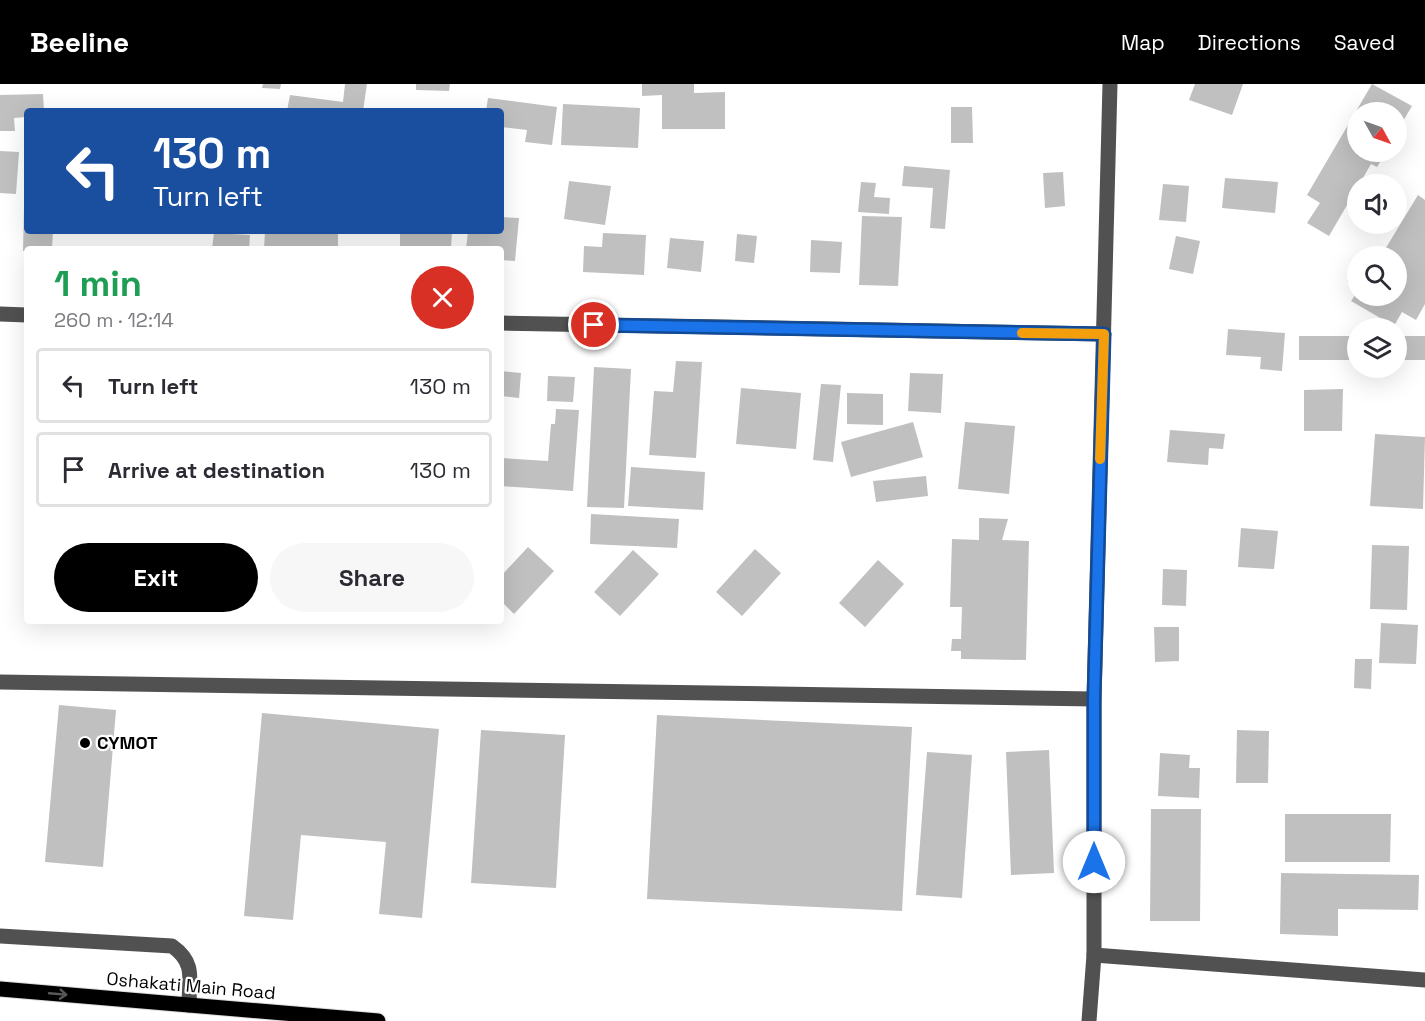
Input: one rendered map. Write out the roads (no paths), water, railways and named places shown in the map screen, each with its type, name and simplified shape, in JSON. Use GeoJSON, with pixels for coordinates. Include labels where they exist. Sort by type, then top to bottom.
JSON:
{"type":"FeatureCollection","features":[{"type":"Feature","properties":{"kind":"main road","name":"Oshakati Main Road"},"geometry":{"type":"LineString","coordinates":[[0,989],[378,1021]]}},
{"type":"Feature","properties":{"kind":"street"},"geometry":{"type":"LineString","coordinates":[[1089,1021],[1094,955],[1094,699],[1110,84]]}},
{"type":"Feature","properties":{"kind":"street"},"geometry":{"type":"LineString","coordinates":[[0,314],[24,315]]}},
{"type":"Feature","properties":{"kind":"street"},"geometry":{"type":"LineString","coordinates":[[504,323],[1104,334]]}},
{"type":"Feature","properties":{"kind":"street"},"geometry":{"type":"LineString","coordinates":[[0,682],[1094,699]]}},
{"type":"Feature","properties":{"kind":"street"},"geometry":{"type":"LineString","coordinates":[[0,936],[172,946],[183,954],[189,963],[189,1005]]}},
{"type":"Feature","properties":{"kind":"street"},"geometry":{"type":"LineString","coordinates":[[1094,955],[1425,980]]}},
{"type":"Feature","properties":{"kind":"place","name":"CYMOT"},"geometry":{"type":"Point","coordinates":[85,743]}}]}
